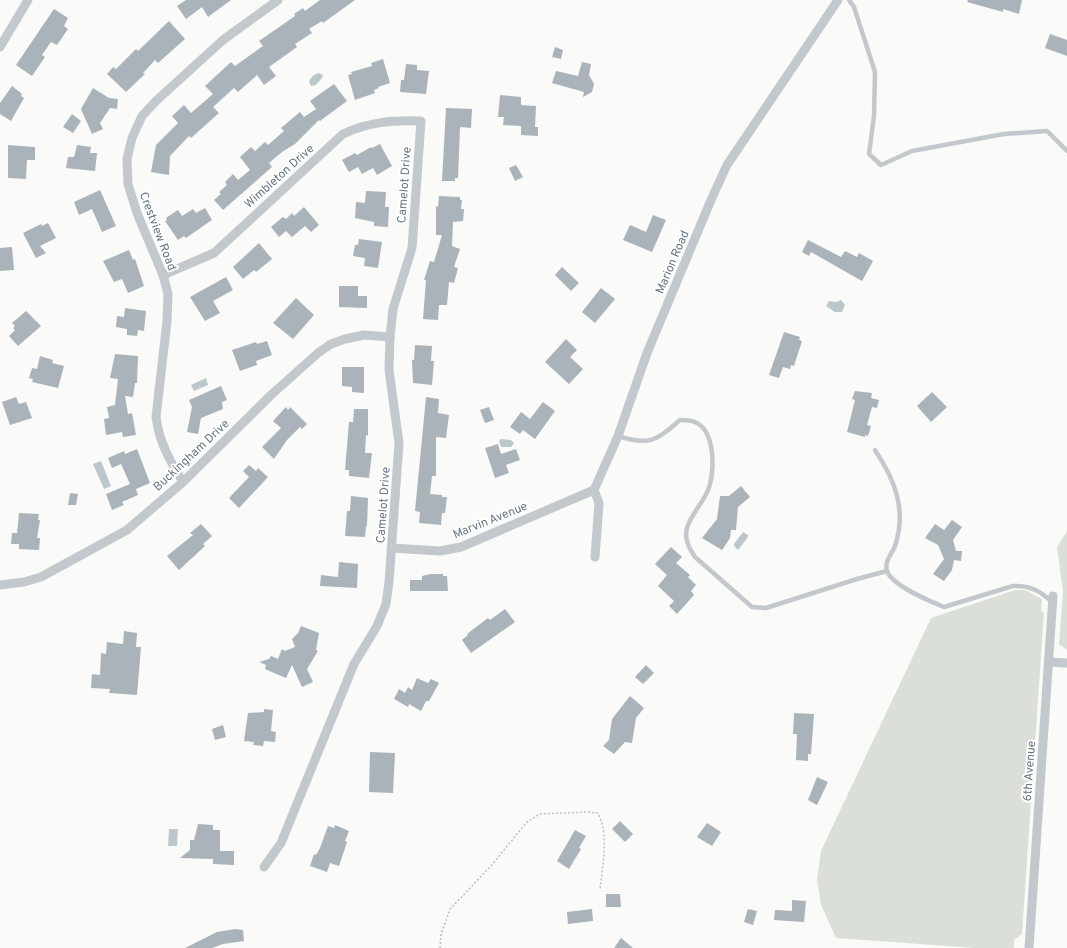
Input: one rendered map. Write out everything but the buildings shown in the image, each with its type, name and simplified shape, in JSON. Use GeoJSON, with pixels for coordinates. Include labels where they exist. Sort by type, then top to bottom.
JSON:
{"type":"FeatureCollection","features":[{"type":"Feature","properties":{"kind":"street"},"geometry":{"type":"LineString","coordinates":[[0,47],[28,0]]}},
{"type":"Feature","properties":{"kind":"street","name":"Crestview Road"},"geometry":{"type":"LineString","coordinates":[[183,482],[167,454],[158,433],[156,417],[167,321],[168,294],[163,275],[137,214],[128,184],[127,159],[132,138],[142,116],[157,100],[223,40],[278,0]]}},
{"type":"Feature","properties":{"kind":"street","name":"Marion Road"},"geometry":{"type":"LineString","coordinates":[[594,490],[618,436],[647,352],[727,165],[838,0]]}},
{"type":"Feature","properties":{"kind":"street","name":"Wimbleton Drive"},"geometry":{"type":"LineString","coordinates":[[163,275],[214,252],[343,134],[355,128],[374,123],[396,120],[420,121]]}},
{"type":"Feature","properties":{"kind":"street","name":"Camelot Drive"},"geometry":{"type":"LineString","coordinates":[[264,867],[280,843],[354,664],[377,626],[387,596],[392,548],[399,443],[389,370],[390,337],[393,309],[412,248],[420,121]]}},
{"type":"Feature","properties":{"kind":"street","name":"Buckingham Drive"},"geometry":{"type":"LineString","coordinates":[[0,585],[24,582],[41,577],[120,534],[183,482],[271,395],[318,353],[331,344],[345,339],[364,336],[390,337]]}},
{"type":"Feature","properties":{"kind":"street"},"geometry":{"type":"LineString","coordinates":[[594,490],[599,503],[595,557]]}},
{"type":"Feature","properties":{"kind":"street","name":"Marvin Avenue"},"geometry":{"type":"LineString","coordinates":[[392,548],[440,552],[461,547],[594,490]]}},
{"type":"Feature","properties":{"kind":"street","name":"6th Avenue"},"geometry":{"type":"LineString","coordinates":[[1029,948],[1053,600]]}},
{"type":"Feature","properties":{"kind":"street"},"geometry":{"type":"LineString","coordinates":[[1049,662],[1067,663]]}},
{"type":"Feature","properties":{"kind":"lane"},"geometry":{"type":"LineString","coordinates":[[849,0],[854,7],[876,72],[874,116],[869,154],[881,165],[912,151],[1004,134],[1047,131],[1067,151]]}},
{"type":"Feature","properties":{"kind":"lane"},"geometry":{"type":"LineString","coordinates":[[618,436],[637,442],[647,442],[656,439],[680,420],[697,422],[707,433],[712,449],[712,474],[708,490],[687,528],[686,540],[688,547],[695,557],[752,607],[766,608],[857,578],[887,571]]}},
{"type":"Feature","properties":{"kind":"lane"},"geometry":{"type":"LineString","coordinates":[[875,450],[886,467],[897,490],[899,510],[898,531],[895,546],[887,560],[887,571],[904,587],[944,606],[1013,586],[1024,586],[1040,591],[1053,600]]}},
{"type":"Feature","properties":{"kind":"path"},"geometry":{"type":"LineString","coordinates":[[440,948],[441,934],[450,909],[490,867],[527,822],[540,814],[588,812],[597,813],[602,819],[604,851],[600,890]]}},
{"type":"Feature","properties":{"kind":"shaded area"},"geometry":{"type":"Polygon","coordinates":[[[319,73],[323,75],[322,78],[316,85],[311,86],[309,82],[314,75],[319,73]]]}},
{"type":"Feature","properties":{"kind":"shaded area"},"geometry":{"type":"Polygon","coordinates":[[[841,300],[845,305],[842,312],[835,312],[826,306],[829,301],[836,302],[841,300]]]}},
{"type":"Feature","properties":{"kind":"shaded area"},"geometry":{"type":"Polygon","coordinates":[[[206,378],[208,385],[194,391],[191,385],[206,378]]]}},
{"type":"Feature","properties":{"kind":"shaded area"},"geometry":{"type":"Polygon","coordinates":[[[501,439],[511,440],[514,443],[511,447],[501,447],[499,441],[501,439]]]}},
{"type":"Feature","properties":{"kind":"shaded area"},"geometry":{"type":"Polygon","coordinates":[[[101,461],[111,486],[104,489],[93,464],[101,461]]]}},
{"type":"Feature","properties":{"kind":"shaded area"},"geometry":{"type":"Polygon","coordinates":[[[1067,531],[1067,650],[1059,644],[1063,591],[1057,547],[1067,531]]]}},
{"type":"Feature","properties":{"kind":"shaded area"},"geometry":{"type":"Polygon","coordinates":[[[743,532],[748,535],[748,537],[738,550],[734,544],[743,532]]]}},
{"type":"Feature","properties":{"kind":"shaded area"},"geometry":{"type":"Polygon","coordinates":[[[1015,590],[1025,590],[1042,599],[1041,611],[1044,612],[1022,934],[1014,940],[1014,948],[975,948],[836,938],[821,905],[817,879],[821,851],[931,618],[1015,590]]]}},
{"type":"Feature","properties":{"kind":"shaded area"},"geometry":{"type":"Polygon","coordinates":[[[169,829],[178,829],[177,846],[168,846],[169,829]]]}}]}
